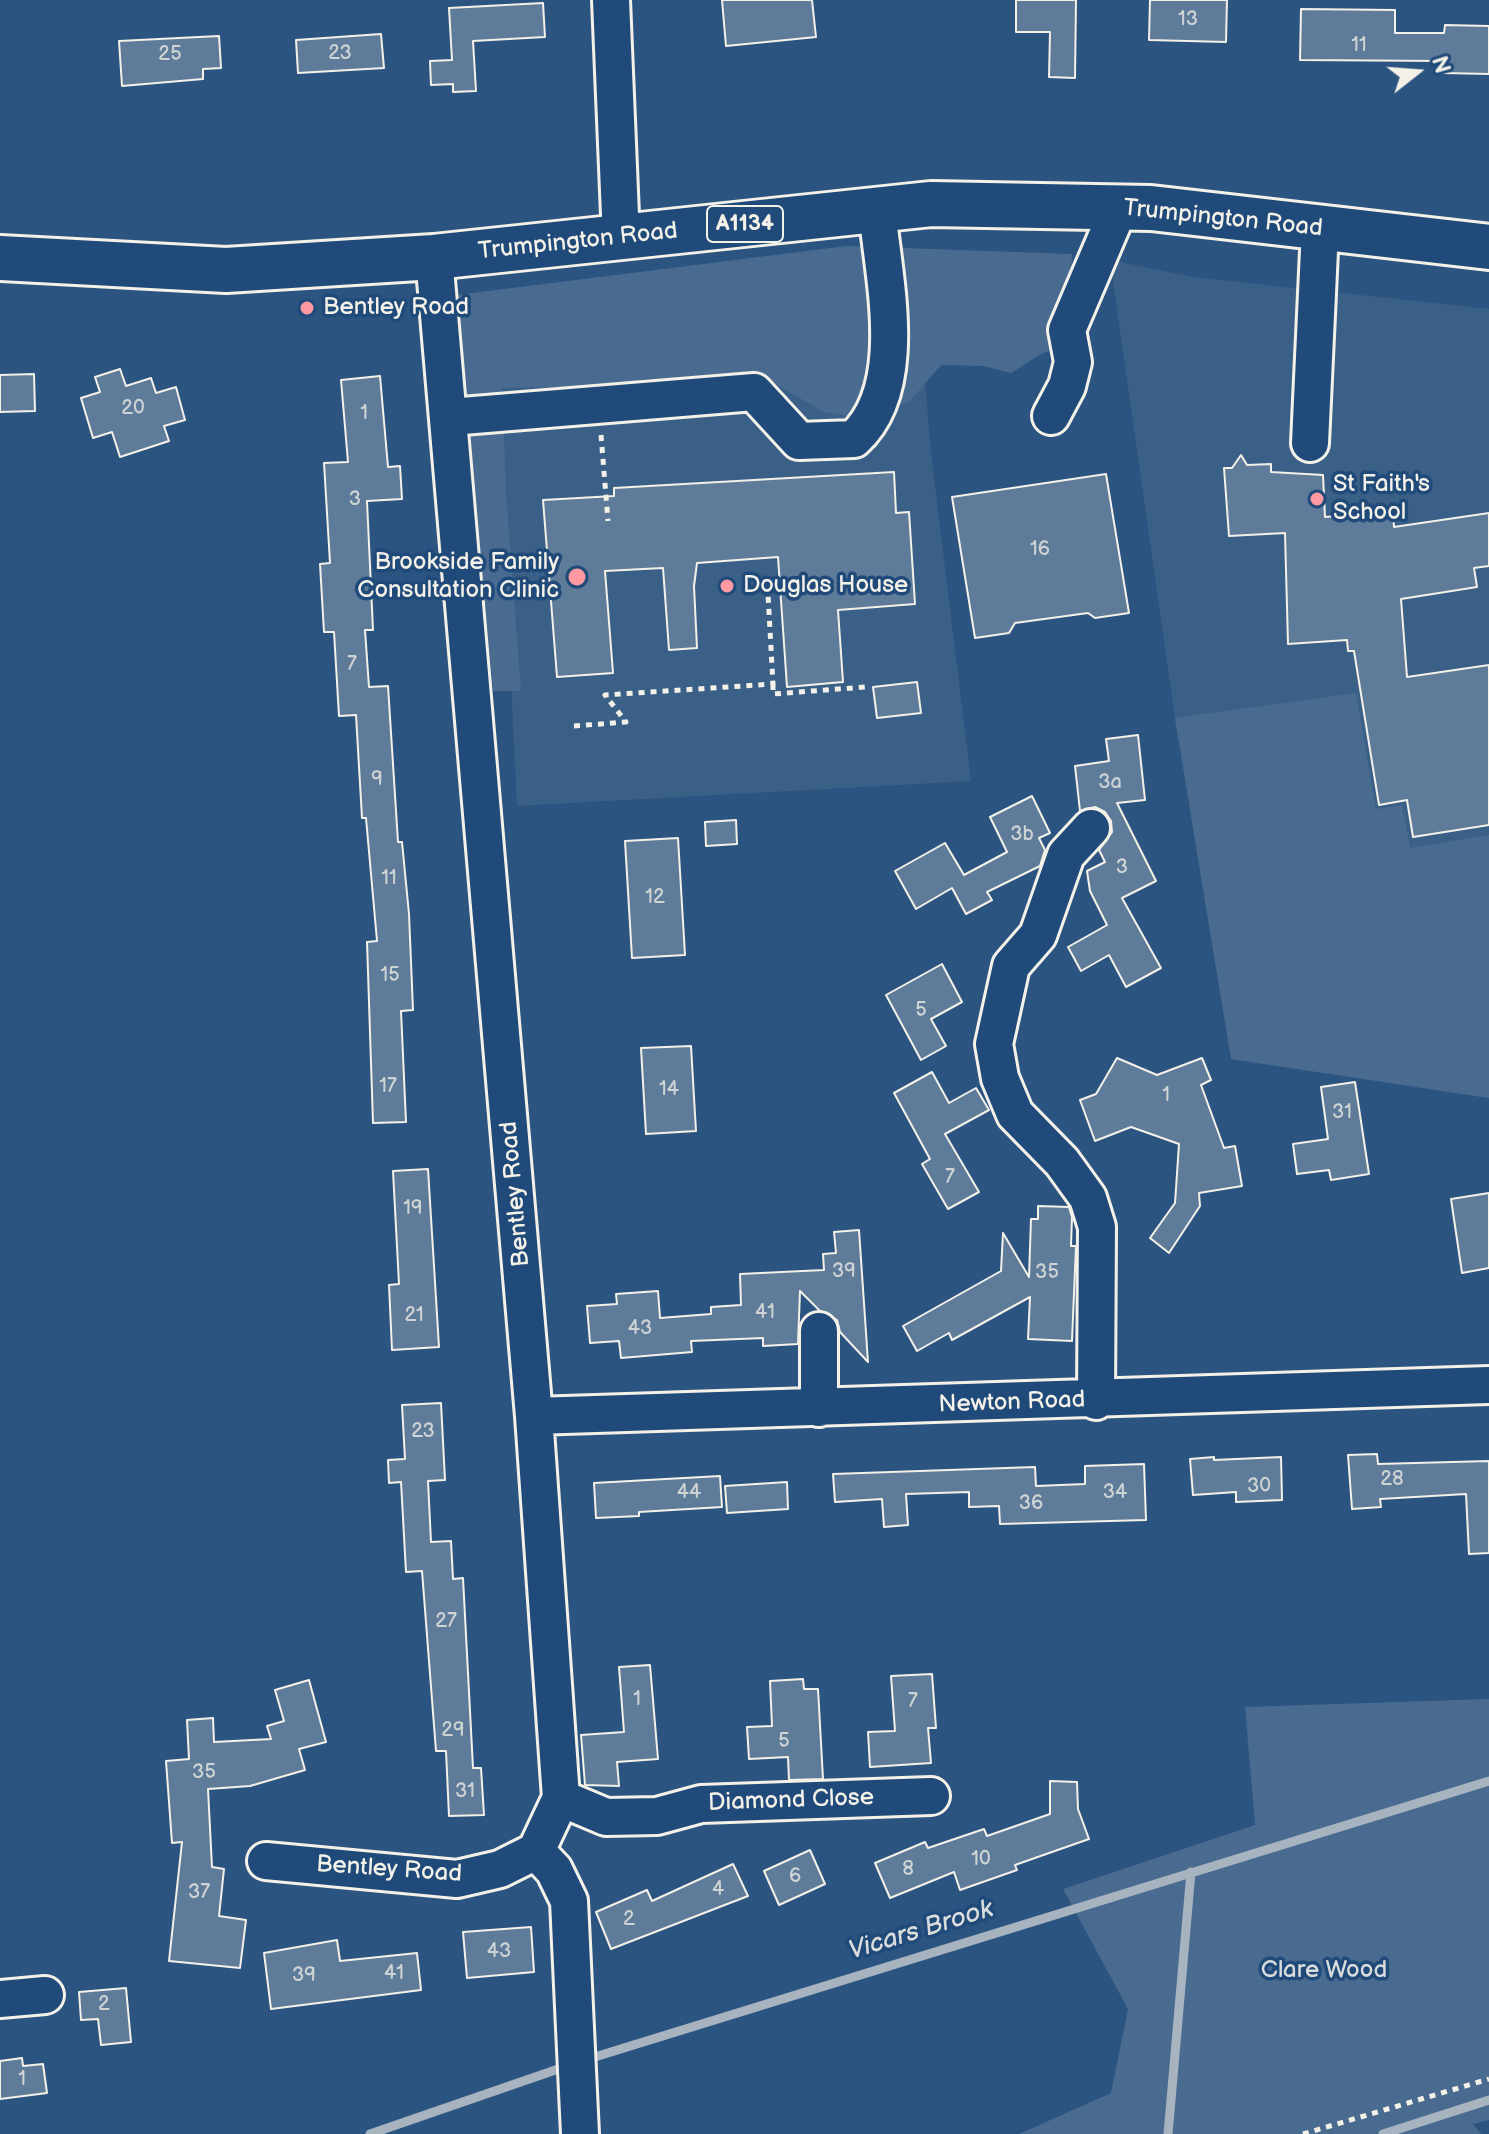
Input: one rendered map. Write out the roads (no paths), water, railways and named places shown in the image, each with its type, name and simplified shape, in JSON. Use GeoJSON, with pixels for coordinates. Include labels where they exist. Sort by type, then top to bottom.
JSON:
{"type":"FeatureCollection","features":[{"type":"Feature","properties":{"kind":"main road","name":"Trumpington Road"},"geometry":{"type":"LineString","coordinates":[[0,258],[226,270],[434,257],[931,204],[1151,208],[1489,247]]}},
{"type":"Feature","properties":{"kind":"street"},"geometry":{"type":"LineString","coordinates":[[611,0],[621,239]]}},
{"type":"Feature","properties":{"kind":"street"},"geometry":{"type":"LineString","coordinates":[[1051,416],[1067,386],[1073,362],[1067,330],[1119,208]]}},
{"type":"Feature","properties":{"kind":"street"},"geometry":{"type":"LineString","coordinates":[[450,417],[754,392],[799,441],[857,437],[882,397],[890,348],[877,209]]}},
{"type":"Feature","properties":{"kind":"street"},"geometry":{"type":"LineString","coordinates":[[1310,443],[1320,229]]}},
{"type":"Feature","properties":{"kind":"street","name":"Bentley Road"},"geometry":{"type":"LineString","coordinates":[[266,1861],[457,1879],[500,1869],[536,1851],[561,1798],[534,1416],[434,257]]}},
{"type":"Feature","properties":{"kind":"street"},"geometry":{"type":"LineString","coordinates":[[1091,828],[1066,855],[1038,935],[1011,966],[994,1044],[1000,1078],[1015,1114],[1062,1162],[1088,1198],[1097,1227],[1096,1401]]}},
{"type":"Feature","properties":{"kind":"street"},"geometry":{"type":"LineString","coordinates":[[819,1331],[819,1408]]}},
{"type":"Feature","properties":{"kind":"street","name":"Newton Road"},"geometry":{"type":"LineString","coordinates":[[534,1416],[1096,1401],[1489,1385]]}},
{"type":"Feature","properties":{"kind":"street","name":"Diamond Close"},"geometry":{"type":"LineString","coordinates":[[561,1798],[606,1817],[657,1816],[701,1804],[931,1796]]}},
{"type":"Feature","properties":{"kind":"street"},"geometry":{"type":"LineString","coordinates":[[536,1851],[554,1870],[569,1901],[580,2134]]}},
{"type":"Feature","properties":{"kind":"street"},"geometry":{"type":"LineString","coordinates":[[0,1999],[45,1995]]}},
{"type":"Feature","properties":{"kind":"waterway","name":"Vicars Brook"},"geometry":{"type":"LineString","coordinates":[[585,2060],[1489,1781]]}},
{"type":"Feature","properties":{"kind":"waterway"},"geometry":{"type":"LineString","coordinates":[[1168,2134],[1191,1872]]}},
{"type":"Feature","properties":{"kind":"waterway","name":"Vicars Brook"},"geometry":{"type":"LineString","coordinates":[[370,2134],[567,2066]]}},
{"type":"Feature","properties":{"kind":"waterway"},"geometry":{"type":"LineString","coordinates":[[1383,2134],[1489,2100]]}},
{"type":"Feature","properties":{"kind":"place","name":"Bentley Road"},"geometry":{"type":"Point","coordinates":[307,308]}},
{"type":"Feature","properties":{"kind":"place","name":"St Faith's School"},"geometry":{"type":"Point","coordinates":[1317,499]}},
{"type":"Feature","properties":{"kind":"place","name":"Brookside Family Consultation Clinic"},"geometry":{"type":"Point","coordinates":[577,577]}},
{"type":"Feature","properties":{"kind":"place","name":"Douglas House"},"geometry":{"type":"Point","coordinates":[727,586]}},
{"type":"Feature","properties":{"kind":"park label","name":"Clare Wood"},"geometry":{"type":"Point","coordinates":[1324,1971]}}]}
